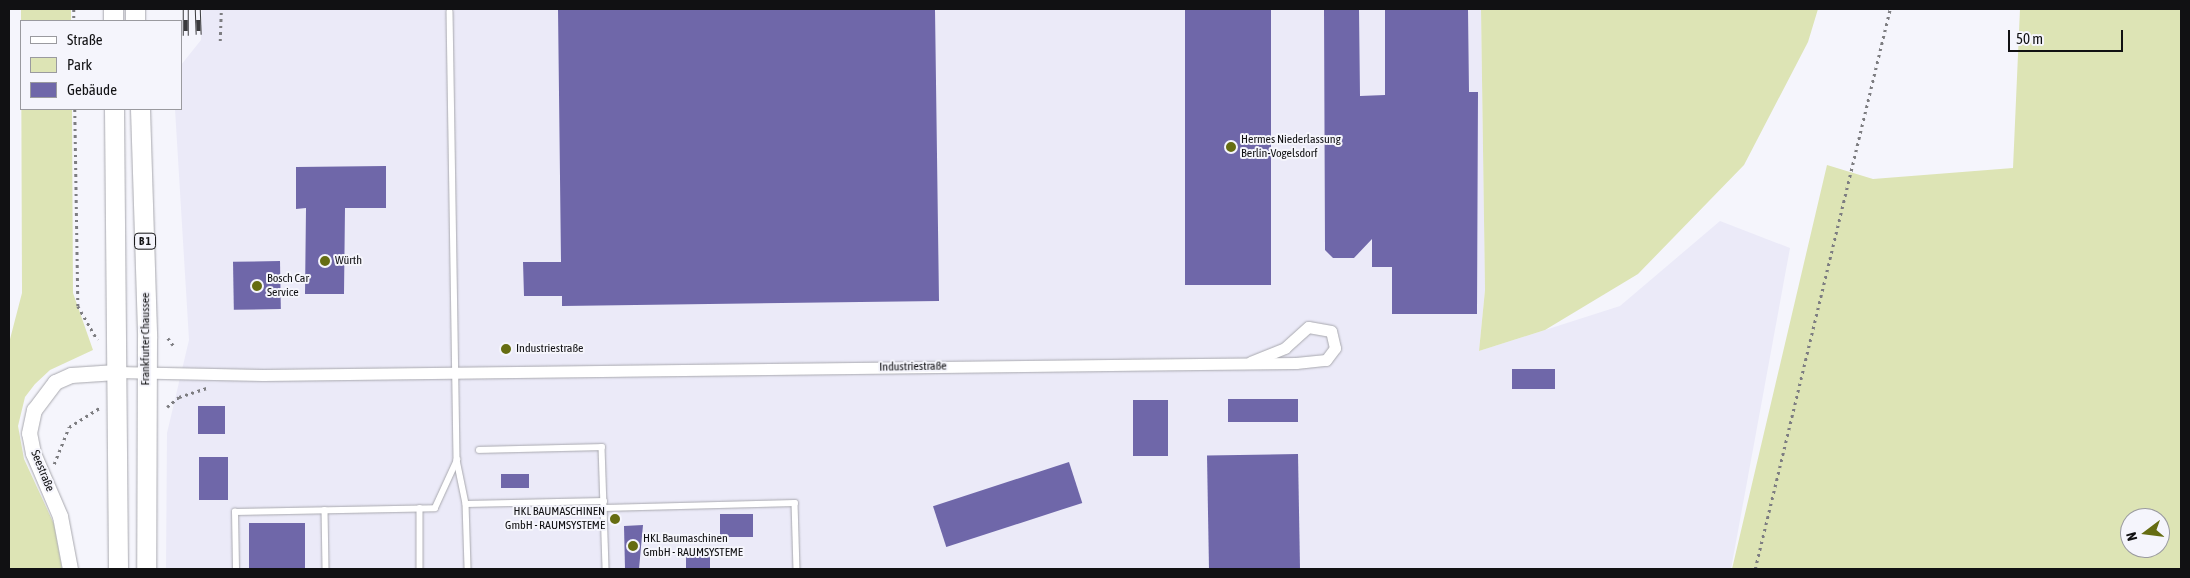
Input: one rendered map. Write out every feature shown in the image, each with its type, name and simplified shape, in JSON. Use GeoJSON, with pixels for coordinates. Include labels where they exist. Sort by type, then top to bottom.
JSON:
{"type":"FeatureCollection","features":[{"type":"Feature","properties":{"kind":"main road","name":"B 1"},"geometry":{"type":"LineString","coordinates":[[114,110],[118,569]]}},
{"type":"Feature","properties":{"kind":"main road","name":"Frankfurter Chaussee"},"geometry":{"type":"LineString","coordinates":[[140,110],[147,372],[146,569]]}},
{"type":"Feature","properties":{"kind":"street","name":"Industriestraße"},"geometry":{"type":"LineString","coordinates":[[116,372],[456,372],[1251,362],[1326,360],[1335,348],[1331,330],[1308,327],[1285,348],[1251,362]]}},
{"type":"Feature","properties":{"kind":"street","name":"Seestraße"},"geometry":{"type":"LineString","coordinates":[[70,569],[60,516],[46,485],[29,433],[42,396],[71,375],[116,372]]}},
{"type":"Feature","properties":{"kind":"lane"},"geometry":{"type":"LineString","coordinates":[[450,12],[453,57],[457,439],[458,460],[466,504],[468,569]]}},
{"type":"Feature","properties":{"kind":"lane"},"geometry":{"type":"LineString","coordinates":[[479,450],[602,447],[606,569]]}},
{"type":"Feature","properties":{"kind":"lane"},"geometry":{"type":"LineString","coordinates":[[236,569],[235,512],[435,508],[458,460]]}},
{"type":"Feature","properties":{"kind":"lane"},"geometry":{"type":"LineString","coordinates":[[466,504],[604,501]]}},
{"type":"Feature","properties":{"kind":"lane"},"geometry":{"type":"LineString","coordinates":[[604,508],[795,503],[797,569]]}},
{"type":"Feature","properties":{"kind":"lane"},"geometry":{"type":"LineString","coordinates":[[420,508],[420,569]]}},
{"type":"Feature","properties":{"kind":"lane"},"geometry":{"type":"LineString","coordinates":[[325,510],[326,569]]}},
{"type":"Feature","properties":{"kind":"path"},"geometry":{"type":"LineString","coordinates":[[220,41],[221,9]]}},
{"type":"Feature","properties":{"kind":"path"},"geometry":{"type":"LineString","coordinates":[[1756,569],[1890,9]]}},
{"type":"Feature","properties":{"kind":"path"},"geometry":{"type":"LineString","coordinates":[[75,110],[78,306],[91,333],[98,338]]}},
{"type":"Feature","properties":{"kind":"path"},"geometry":{"type":"LineString","coordinates":[[168,338],[173,345]]}},
{"type":"Feature","properties":{"kind":"path"},"geometry":{"type":"LineString","coordinates":[[167,407],[187,393],[214,388]]}},
{"type":"Feature","properties":{"kind":"path"},"geometry":{"type":"LineString","coordinates":[[46,485],[69,427],[100,408]]}},
{"type":"Feature","properties":{"kind":"shaded area"},"geometry":{"type":"Polygon","coordinates":[[[202,9],[1481,9],[1485,290],[1479,351],[1620,306],[1720,221],[1790,248],[1731,569],[166,569],[167,433],[189,340],[175,110],[182,110],[182,64],[201,40],[202,9]]]}},
{"type":"Feature","properties":{"kind":"green space"},"geometry":{"type":"Polygon","coordinates":[[[21,9],[71,9],[71,20],[21,20],[21,9]]]}},
{"type":"Feature","properties":{"kind":"green space"},"geometry":{"type":"Polygon","coordinates":[[[1481,9],[1818,9],[1808,42],[1744,165],[1638,274],[1545,330],[1479,351],[1485,290],[1481,9]]]}},
{"type":"Feature","properties":{"kind":"green space"},"geometry":{"type":"Polygon","coordinates":[[[2020,9],[2181,9],[2181,569],[1732,569],[1827,165],[1873,179],[2013,168],[2020,9]]]}},
{"type":"Feature","properties":{"kind":"green space"},"geometry":{"type":"Polygon","coordinates":[[[21,110],[72,110],[73,293],[93,350],[50,370],[35,384],[25,397],[18,426],[24,459],[54,524],[62,569],[9,569],[9,343],[22,293],[21,110]]]}},
{"type":"Feature","properties":{"kind":"building"},"geometry":{"type":"Polygon","coordinates":[[[558,9],[935,9],[939,301],[562,306],[562,296],[524,296],[523,262],[561,262],[558,9]]]}},
{"type":"Feature","properties":{"kind":"building","name":"Hermes Niederlassung Berlin-Vogelsdorf"},"geometry":{"type":"Polygon","coordinates":[[[1185,9],[1271,9],[1271,285],[1185,285],[1185,9]]]}},
{"type":"Feature","properties":{"kind":"building"},"geometry":{"type":"Polygon","coordinates":[[[1324,9],[1359,9],[1360,96],[1385,95],[1385,9],[1468,9],[1469,92],[1478,92],[1477,314],[1392,314],[1392,267],[1372,267],[1372,239],[1354,258],[1333,258],[1325,250],[1324,9]]]}},
{"type":"Feature","properties":{"kind":"building"},"geometry":{"type":"Polygon","coordinates":[[[386,166],[386,208],[345,208],[344,294],[305,294],[306,208],[296,209],[296,167],[386,166]]]}},
{"type":"Feature","properties":{"kind":"building","name":"Bosch Car Service"},"geometry":{"type":"Polygon","coordinates":[[[280,261],[281,309],[234,310],[233,262],[280,261]]]}},
{"type":"Feature","properties":{"kind":"building"},"geometry":{"type":"Polygon","coordinates":[[[1512,369],[1555,369],[1555,389],[1512,389],[1512,369]]]}},
{"type":"Feature","properties":{"kind":"building"},"geometry":{"type":"Polygon","coordinates":[[[1228,399],[1298,399],[1298,422],[1228,422],[1228,399]]]}},
{"type":"Feature","properties":{"kind":"building"},"geometry":{"type":"Polygon","coordinates":[[[1133,400],[1168,400],[1168,456],[1133,456],[1133,400]]]}},
{"type":"Feature","properties":{"kind":"building"},"geometry":{"type":"Polygon","coordinates":[[[198,406],[225,406],[225,434],[198,434],[198,406]]]}},
{"type":"Feature","properties":{"kind":"building"},"geometry":{"type":"Polygon","coordinates":[[[1298,454],[1300,569],[1209,569],[1207,456],[1298,454]]]}},
{"type":"Feature","properties":{"kind":"building"},"geometry":{"type":"Polygon","coordinates":[[[199,457],[228,457],[228,500],[199,500],[199,457]]]}},
{"type":"Feature","properties":{"kind":"building"},"geometry":{"type":"Polygon","coordinates":[[[1069,462],[1082,503],[946,547],[933,506],[1069,462]]]}},
{"type":"Feature","properties":{"kind":"building"},"geometry":{"type":"Polygon","coordinates":[[[501,474],[529,474],[529,488],[501,488],[501,474]]]}},
{"type":"Feature","properties":{"kind":"building"},"geometry":{"type":"Polygon","coordinates":[[[720,514],[753,514],[753,537],[720,537],[720,514]]]}},
{"type":"Feature","properties":{"kind":"building"},"geometry":{"type":"Polygon","coordinates":[[[249,523],[305,523],[305,569],[249,569],[249,523]]]}},
{"type":"Feature","properties":{"kind":"building","name":"HKL Baumaschinen GmbH - RAUMSYSTEME"},"geometry":{"type":"Polygon","coordinates":[[[643,525],[639,569],[625,569],[624,526],[643,525]]]}},
{"type":"Feature","properties":{"kind":"building"},"geometry":{"type":"Polygon","coordinates":[[[686,547],[710,547],[710,569],[686,569],[686,547]]]}},
{"type":"Feature","properties":{"kind":"railway"},"geometry":{"type":"LineString","coordinates":[[186,9],[186,36]]}},
{"type":"Feature","properties":{"kind":"railway"},"geometry":{"type":"LineString","coordinates":[[198,9],[199,35]]}},
{"type":"Feature","properties":{"kind":"place","name":"Hermes Niederlassung Berlin-Vogelsdorf"},"geometry":{"type":"Point","coordinates":[1231,147]}},
{"type":"Feature","properties":{"kind":"place","name":"Würth"},"geometry":{"type":"Point","coordinates":[325,261]}},
{"type":"Feature","properties":{"kind":"place","name":"Bosch Car Service"},"geometry":{"type":"Point","coordinates":[257,286]}},
{"type":"Feature","properties":{"kind":"place","name":"Industriestraße"},"geometry":{"type":"Point","coordinates":[506,349]}},
{"type":"Feature","properties":{"kind":"place","name":"HKL BAUMASCHINEN GmbH - RAUMSYSTEME"},"geometry":{"type":"Point","coordinates":[615,519]}},
{"type":"Feature","properties":{"kind":"place","name":"HKL Baumaschinen GmbH - RAUMSYSTEME"},"geometry":{"type":"Point","coordinates":[633,546]}}]}
